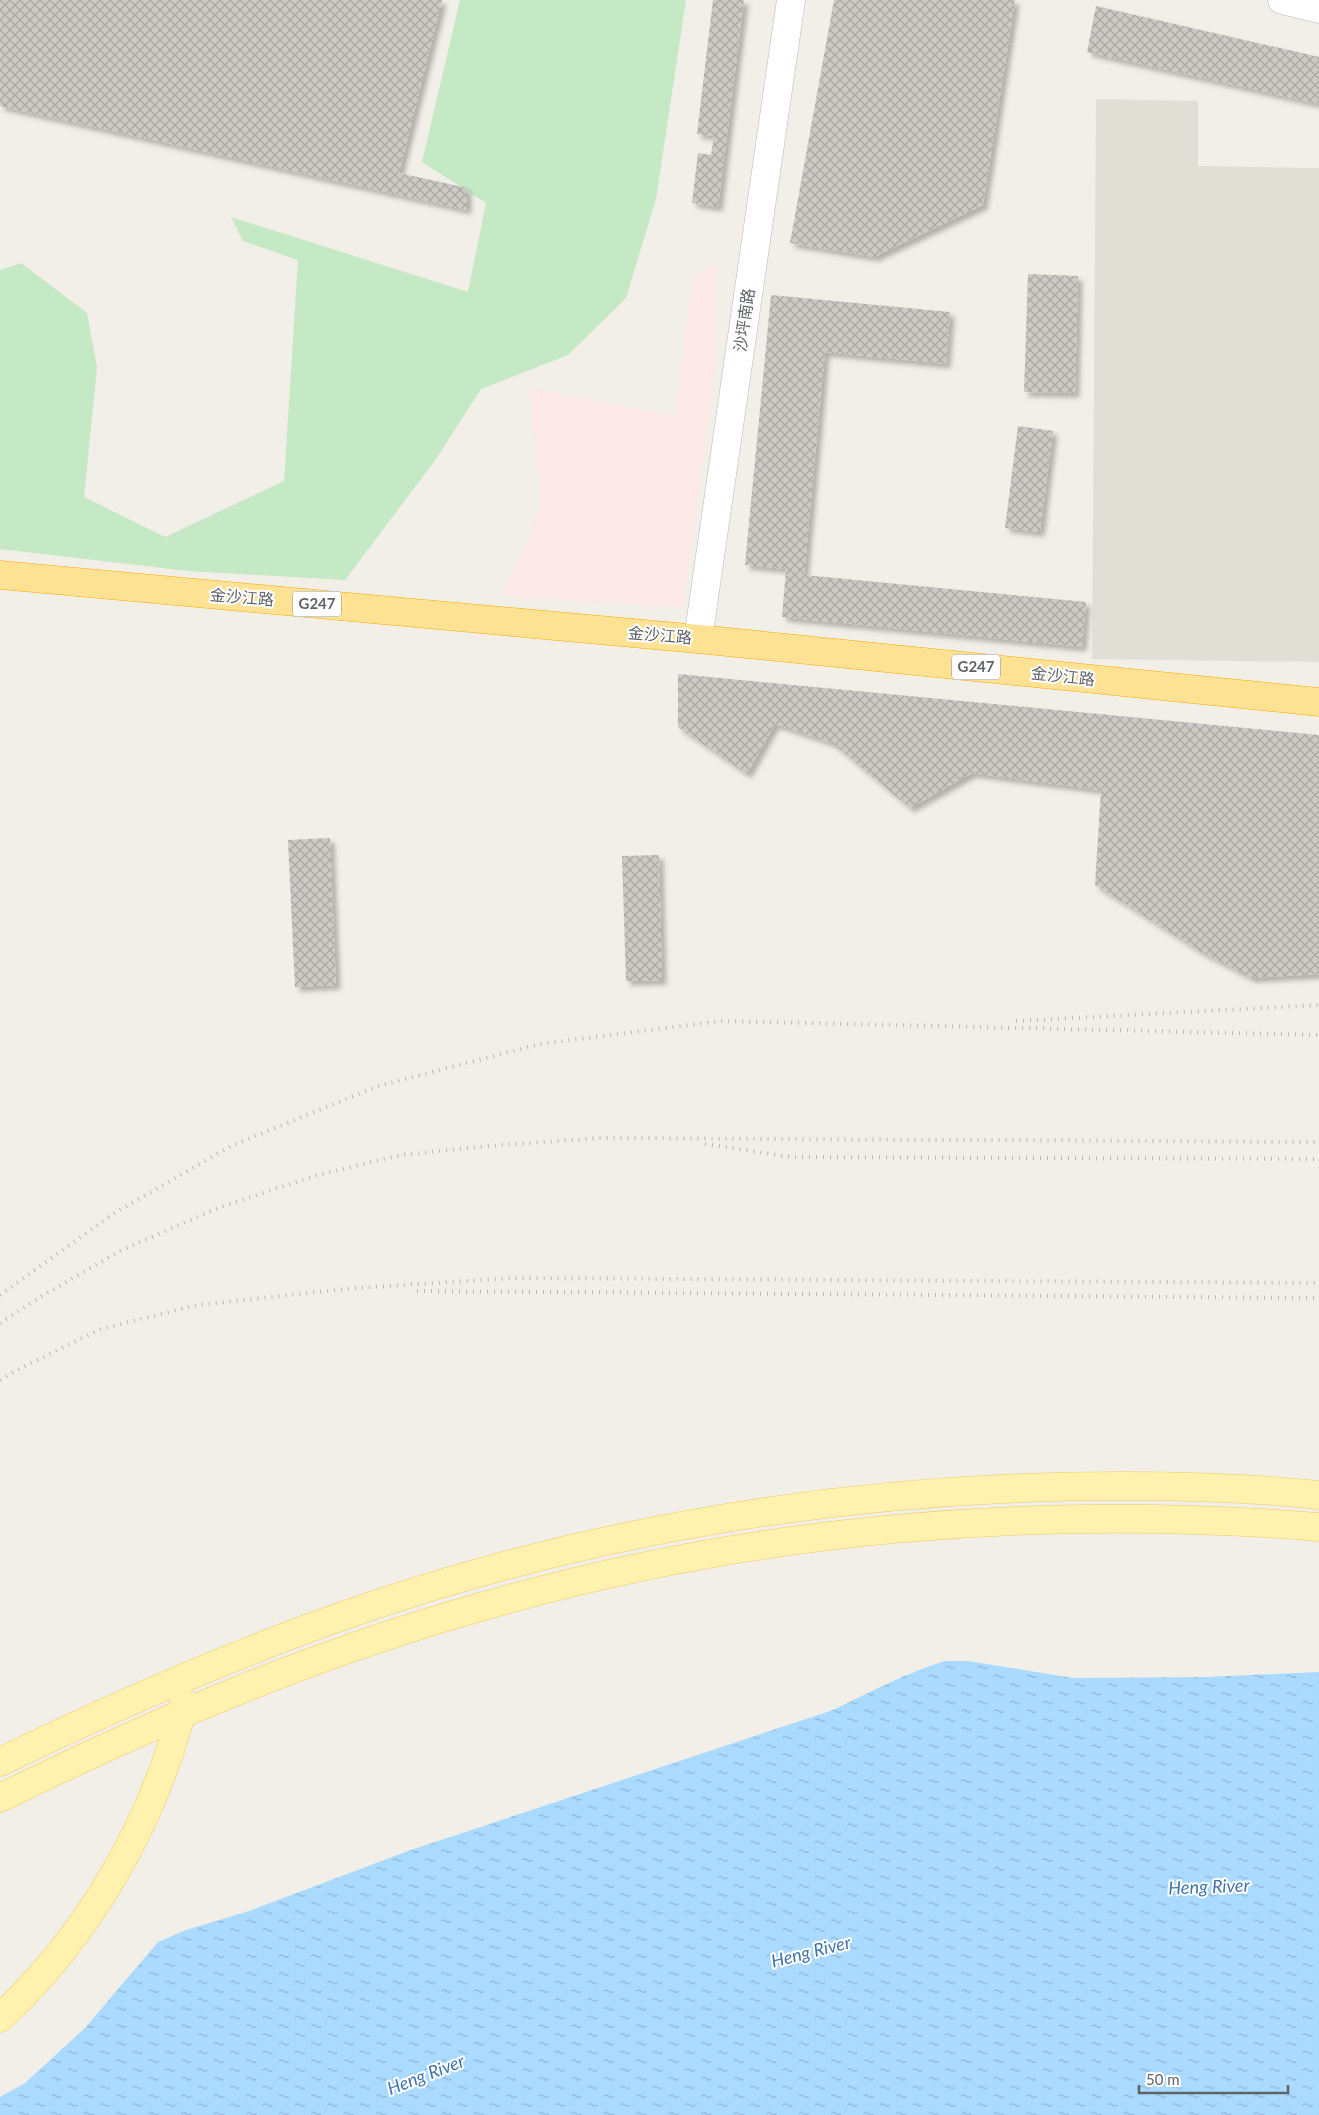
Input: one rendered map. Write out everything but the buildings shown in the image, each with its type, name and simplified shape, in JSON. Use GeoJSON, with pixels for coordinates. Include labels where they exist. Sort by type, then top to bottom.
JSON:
{"type":"FeatureCollection","features":[{"type":"Feature","properties":{"kind":"highway","name":"金沙江路"},"geometry":{"type":"LineString","coordinates":[[0,575],[698,639],[1319,702]]}},
{"type":"Feature","properties":{"kind":"main road"},"geometry":{"type":"LineString","coordinates":[[0,1762],[191,1674],[336,1618],[466,1576],[550,1554],[710,1520],[877,1498],[980,1490],[1077,1486],[1179,1486],[1319,1494]]}},
{"type":"Feature","properties":{"kind":"main road"},"geometry":{"type":"LineString","coordinates":[[0,1798],[178,1724],[266,1679],[347,1649],[484,1605],[635,1568],[801,1540],[889,1529],[982,1522],[1078,1519],[1178,1519],[1319,1527]]}},
{"type":"Feature","properties":{"kind":"main road"},"geometry":{"type":"LineString","coordinates":[[0,2018],[53,1962],[104,1890],[146,1812],[178,1724],[191,1674]]}},
{"type":"Feature","properties":{"kind":"street","name":"沙坪南路"},"geometry":{"type":"LineString","coordinates":[[698,639],[791,0]]}},
{"type":"Feature","properties":{"kind":"street"},"geometry":{"type":"LineString","coordinates":[[1282,0],[1319,9]]}},
{"type":"Feature","properties":{"kind":"shaded area"},"geometry":{"type":"Polygon","coordinates":[[[1096,99],[1198,101],[1198,166],[1319,168],[1319,662],[1092,659],[1096,99]]]}},
{"type":"Feature","properties":{"kind":"shaded area"},"geometry":{"type":"Polygon","coordinates":[[[716,265],[716,357],[683,607],[502,596],[542,506],[529,388],[675,416],[693,276],[716,265]]]}},
{"type":"Feature","properties":{"kind":"green space"},"geometry":{"type":"Polygon","coordinates":[[[460,0],[686,0],[656,199],[626,298],[568,355],[481,389],[436,459],[345,580],[188,571],[0,549],[0,270],[21,263],[87,313],[97,367],[84,497],[165,537],[284,481],[298,260],[243,241],[231,217],[468,292],[486,203],[422,162],[460,0]]]}},
{"type":"Feature","properties":{"kind":"water","name":"Heng River"},"geometry":{"type":"Polygon","coordinates":[[[945,1661],[968,1661],[1073,1678],[1207,1677],[1319,1672],[1319,2115],[0,2115],[0,2097],[25,2083],[85,2028],[158,1942],[186,1930],[246,1912],[408,1851],[833,1710],[902,1677],[945,1661]]]}},
{"type":"Feature","properties":{"kind":"railway"},"geometry":{"type":"LineString","coordinates":[[1016,1021],[1319,1005]]}},
{"type":"Feature","properties":{"kind":"railway"},"geometry":{"type":"LineString","coordinates":[[0,1295],[113,1214],[231,1146],[378,1086],[540,1044],[720,1021],[1319,1035]]}},
{"type":"Feature","properties":{"kind":"railway"},"geometry":{"type":"LineString","coordinates":[[0,1323],[42,1296],[122,1250],[218,1208],[314,1176],[400,1155],[599,1138],[1319,1142]]}},
{"type":"Feature","properties":{"kind":"railway"},"geometry":{"type":"LineString","coordinates":[[705,1144],[791,1157],[1319,1159]]}},
{"type":"Feature","properties":{"kind":"railway"},"geometry":{"type":"LineString","coordinates":[[0,1380],[101,1329],[197,1305],[356,1288],[515,1278],[1319,1283]]}},
{"type":"Feature","properties":{"kind":"railway"},"geometry":{"type":"LineString","coordinates":[[417,1291],[1319,1298]]}}]}
